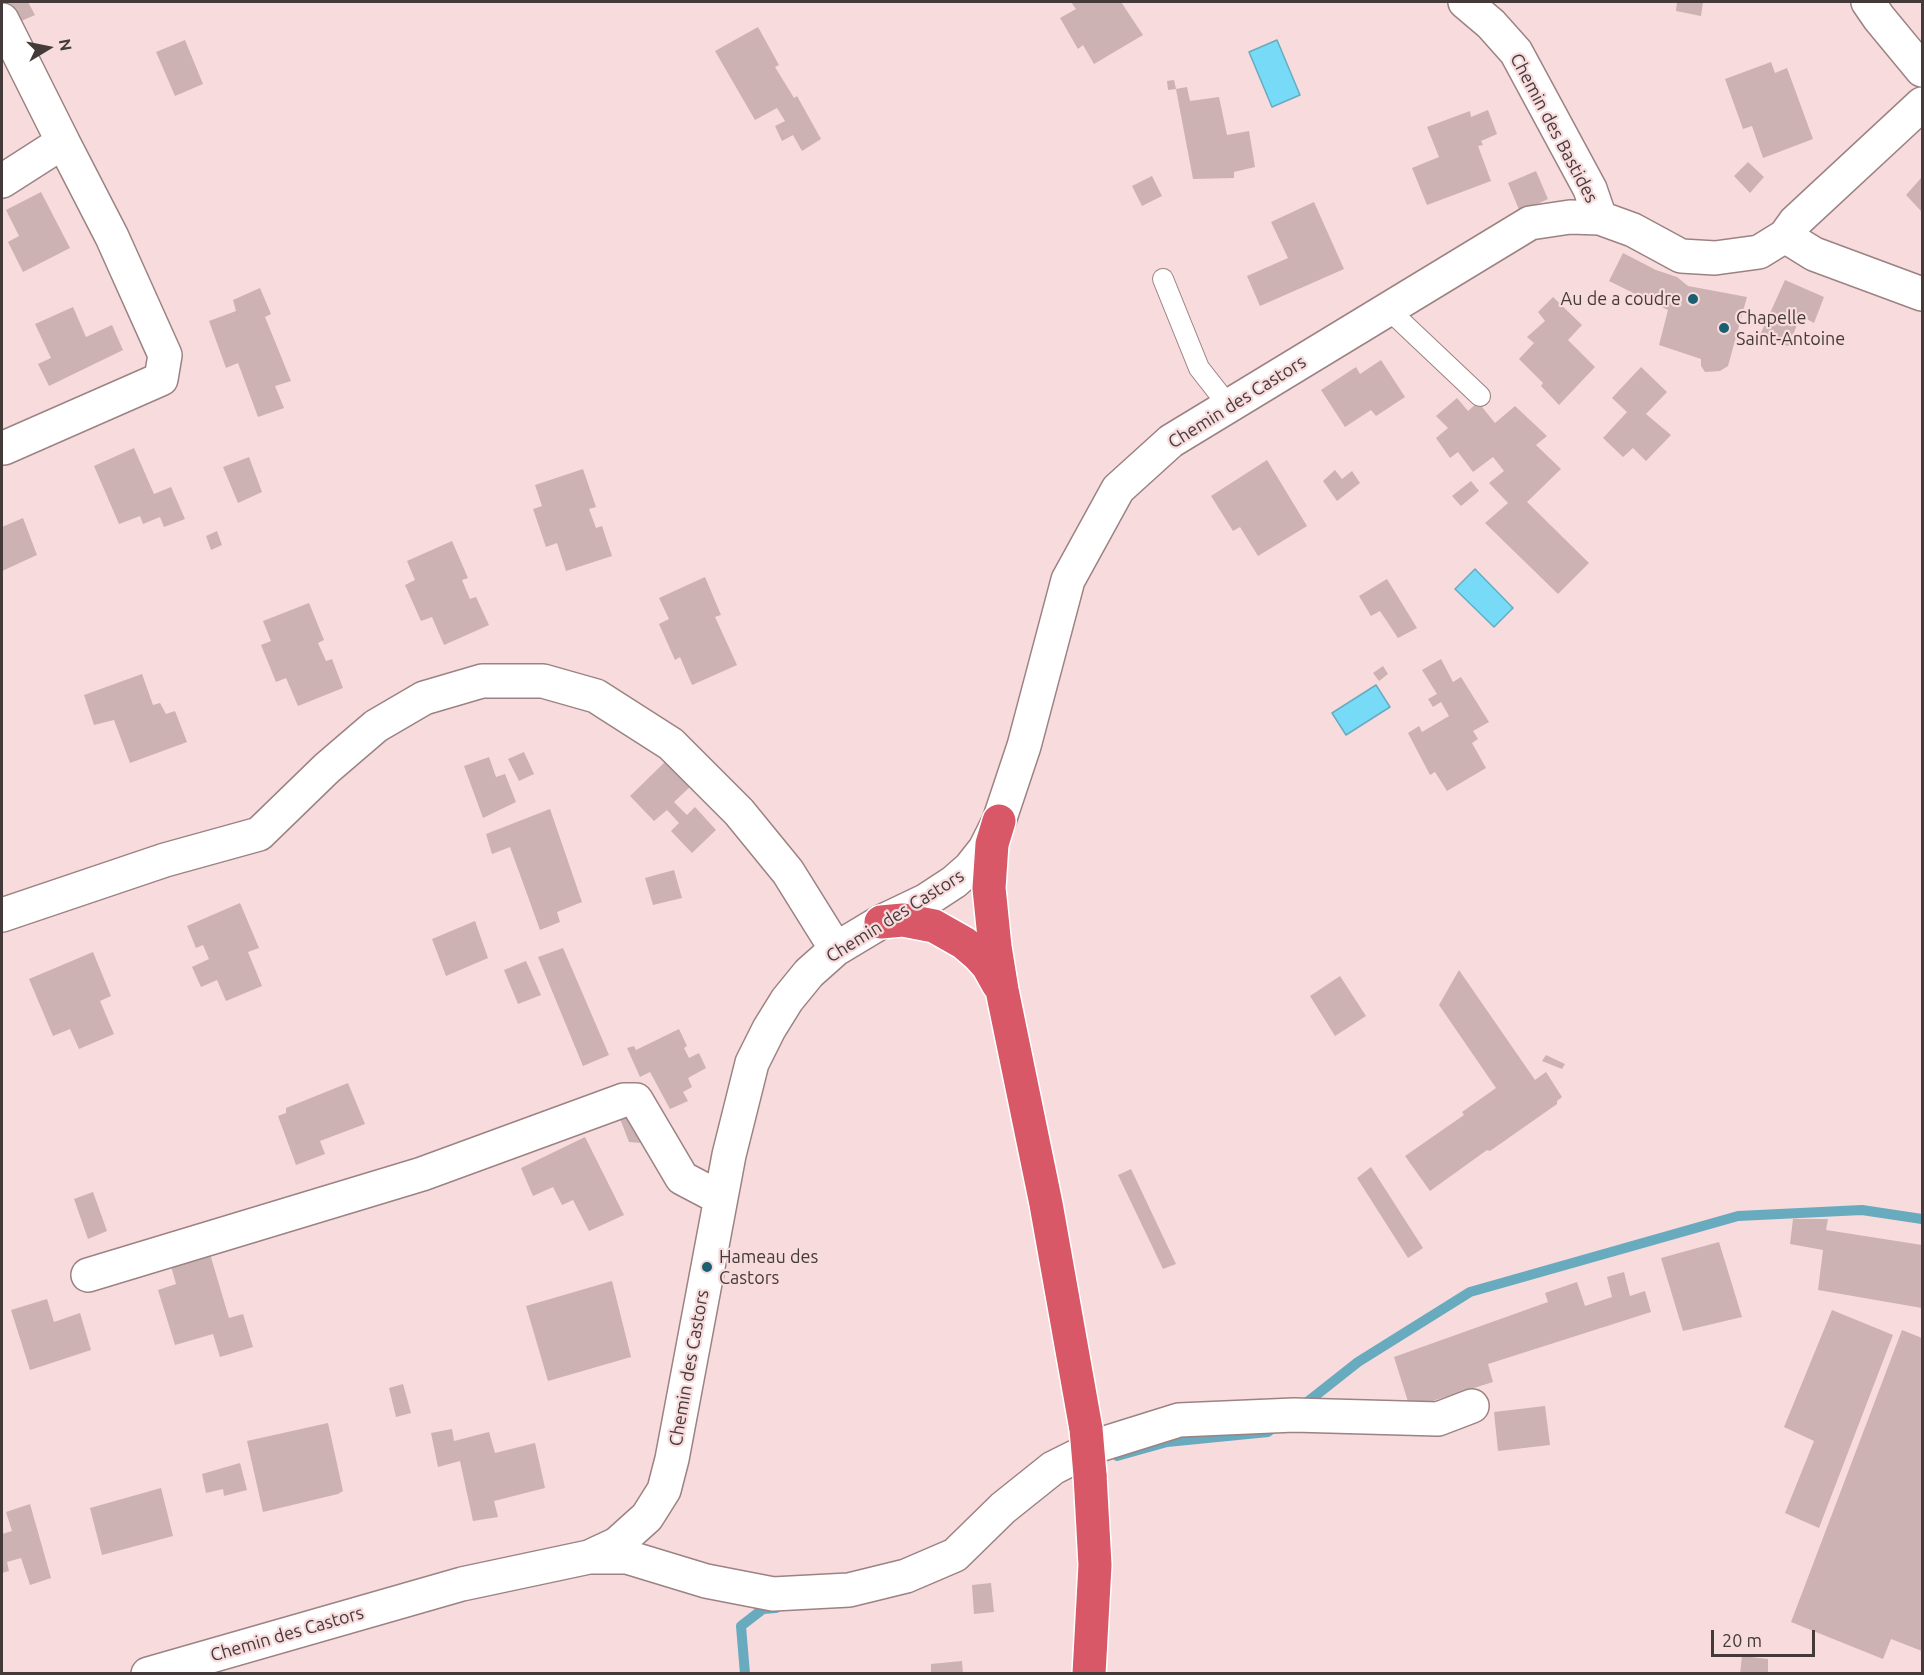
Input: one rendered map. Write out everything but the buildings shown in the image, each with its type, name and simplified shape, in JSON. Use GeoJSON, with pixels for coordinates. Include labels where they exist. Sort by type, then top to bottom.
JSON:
{"type":"FeatureCollection","features":[{"type":"Feature","properties":{"kind":"highway"},"geometry":{"type":"LineString","coordinates":[[999,821],[992,844],[989,888],[1002,990],[1046,1204],[1086,1429],[1095,1565],[1089,1674]]}},
{"type":"Feature","properties":{"kind":"highway"},"geometry":{"type":"LineString","coordinates":[[881,922],[919,922],[934,926],[949,934],[964,943],[988,966],[1002,990]]}},
{"type":"Feature","properties":{"kind":"street","name":"Chemin des Bastides"},"geometry":{"type":"LineString","coordinates":[[1465,2],[1491,24],[1516,52],[1590,189],[1600,218],[1633,230],[1681,256],[1715,258],[1759,252],[1785,236],[1795,222],[1923,104]]}},
{"type":"Feature","properties":{"kind":"street"},"geometry":{"type":"LineString","coordinates":[[1868,2],[1923,70]]}},
{"type":"Feature","properties":{"kind":"street"},"geometry":{"type":"LineString","coordinates":[[2,20],[112,237],[165,354],[161,379],[4,448]]}},
{"type":"Feature","properties":{"kind":"street"},"geometry":{"type":"LineString","coordinates":[[2,181],[63,142]]}},
{"type":"Feature","properties":{"kind":"street","name":"Chemin des Castors"},"geometry":{"type":"LineString","coordinates":[[148,1674],[462,1584],[589,1557],[617,1544],[634,1531],[647,1517],[664,1490],[674,1448],[720,1198],[752,1063],[787,1000],[809,973],[836,948],[954,882],[970,868],[985,849],[999,821],[1024,746],[1068,580],[1118,489],[1171,441],[1530,223],[1570,217],[1600,218]]}},
{"type":"Feature","properties":{"kind":"street"},"geometry":{"type":"LineString","coordinates":[[1785,236],[1814,254],[1923,294]]}},
{"type":"Feature","properties":{"kind":"street"},"geometry":{"type":"LineString","coordinates":[[2,915],[165,861],[259,834],[327,768],[376,726],[424,698],[482,681],[543,681],[596,696],[671,744],[739,812],[788,872],[836,948]]}},
{"type":"Feature","properties":{"kind":"street"},"geometry":{"type":"LineString","coordinates":[[88,1275],[422,1174],[624,1100],[636,1100],[682,1178],[720,1198]]}},
{"type":"Feature","properties":{"kind":"street"},"geometry":{"type":"LineString","coordinates":[[589,1557],[627,1557],[706,1581],[773,1594],[849,1590],[906,1576],[955,1555],[1004,1508],[1053,1468],[1099,1445],[1179,1420],[1294,1415],[1438,1419],[1472,1406]]}},
{"type":"Feature","properties":{"kind":"lane"},"geometry":{"type":"LineString","coordinates":[[1163,279],[1199,368],[1228,405]]}},
{"type":"Feature","properties":{"kind":"lane"},"geometry":{"type":"LineString","coordinates":[[1388,309],[1480,396]]}},
{"type":"Feature","properties":{"kind":"water"},"geometry":{"type":"Polygon","coordinates":[[[1277,40],[1300,95],[1272,107],[1249,52],[1277,40]]]}},
{"type":"Feature","properties":{"kind":"water"},"geometry":{"type":"Polygon","coordinates":[[[1475,569],[1513,608],[1494,627],[1455,589],[1475,569]]]}},
{"type":"Feature","properties":{"kind":"water"},"geometry":{"type":"Polygon","coordinates":[[[1376,685],[1390,707],[1346,735],[1332,713],[1376,685]]]}},
{"type":"Feature","properties":{"kind":"waterway"},"geometry":{"type":"LineString","coordinates":[[1301,1407],[1358,1362],[1470,1292],[1738,1216],[1862,1210],[1922,1219]]}},
{"type":"Feature","properties":{"kind":"waterway"},"geometry":{"type":"LineString","coordinates":[[1117,1456],[1167,1442],[1268,1432],[1274,1427]]}},
{"type":"Feature","properties":{"kind":"waterway"},"geometry":{"type":"LineString","coordinates":[[745,1674],[741,1626],[763,1609],[776,1608]]}},
{"type":"Feature","properties":{"kind":"place","name":"Au de a coudre"},"geometry":{"type":"Point","coordinates":[1693,299]}},
{"type":"Feature","properties":{"kind":"place","name":"Chapelle Saint-Antoine"},"geometry":{"type":"Point","coordinates":[1724,328]}},
{"type":"Feature","properties":{"kind":"place","name":"Hameau des Castors"},"geometry":{"type":"Point","coordinates":[707,1267]}}]}
